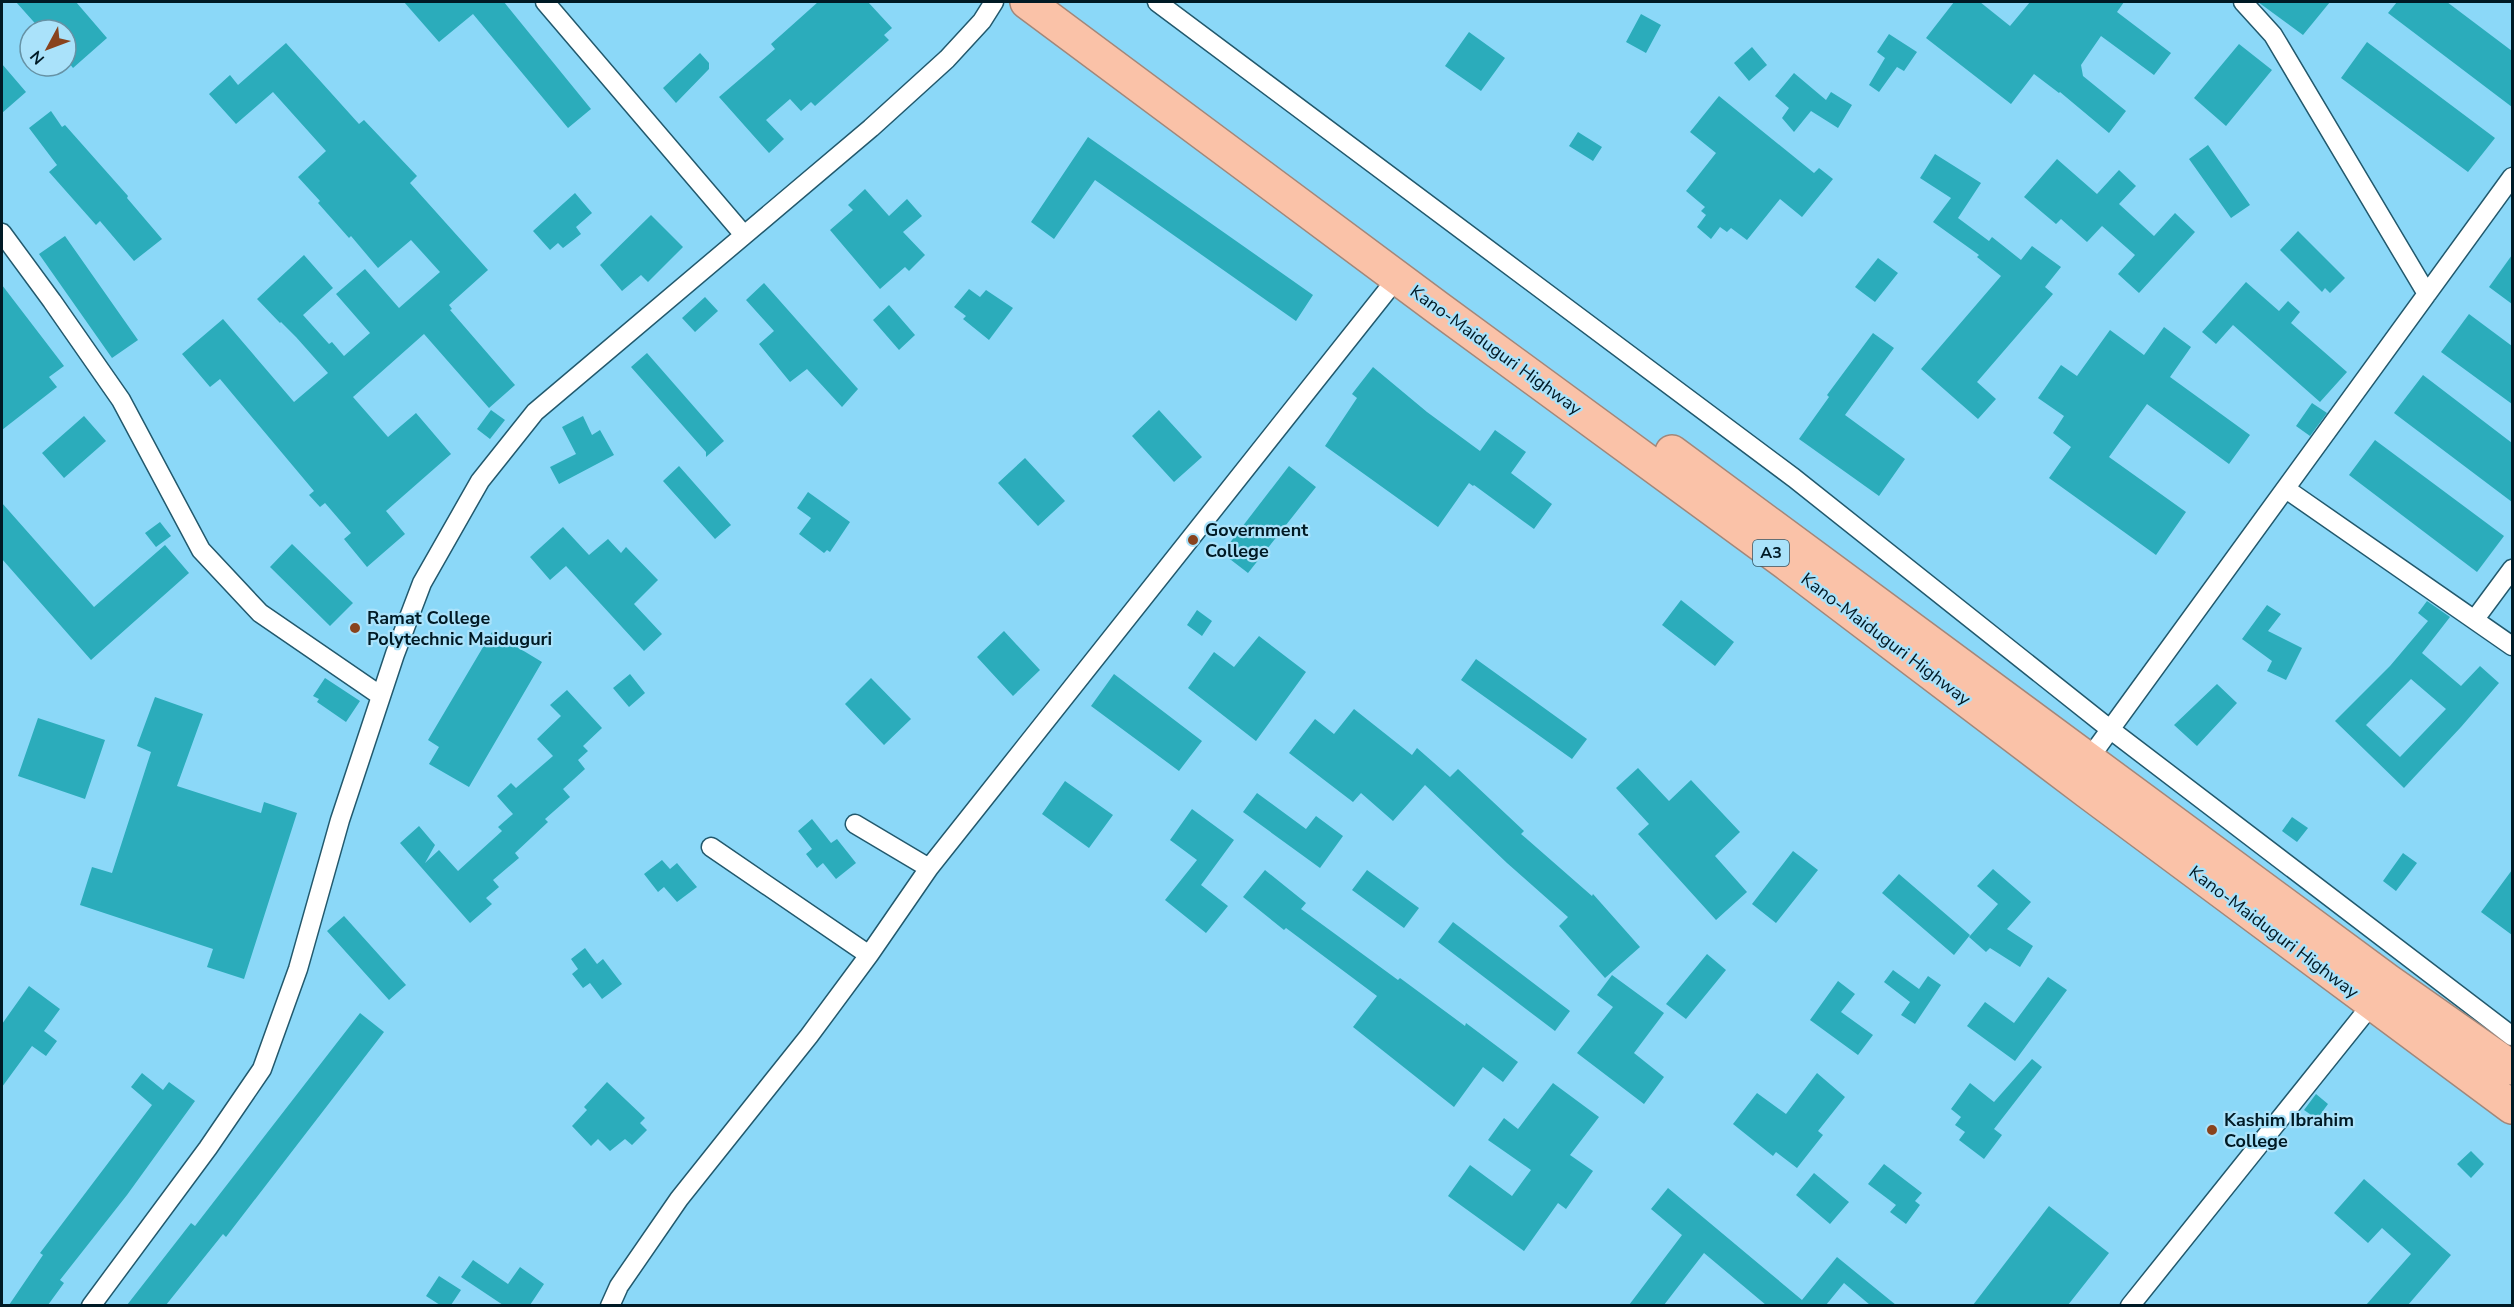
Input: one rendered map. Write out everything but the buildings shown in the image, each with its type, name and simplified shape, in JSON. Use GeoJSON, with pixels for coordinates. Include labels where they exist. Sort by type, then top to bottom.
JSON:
{"type":"FeatureCollection","features":[{"type":"Feature","properties":{"kind":"highway","name":"Kano-Maiduguri Highway"},"geometry":{"type":"LineString","coordinates":[[1027,2],[1397,278],[1786,563],[2512,1107]]}},
{"type":"Feature","properties":{"kind":"highway","name":"Kano-Maiduguri Highway"},"geometry":{"type":"LineString","coordinates":[[1064,2],[1444,286],[1782,531],[2388,981],[2512,1068]]}},
{"type":"Feature","properties":{"kind":"street"},"geometry":{"type":"LineString","coordinates":[[545,2],[744,235]]}},
{"type":"Feature","properties":{"kind":"street"},"geometry":{"type":"LineString","coordinates":[[91,1305],[208,1148],[262,1069],[298,969],[340,820],[381,696],[422,584],[480,481],[536,412],[871,128],[946,59],[982,21],[994,2]]}},
{"type":"Feature","properties":{"kind":"street"},"geometry":{"type":"LineString","coordinates":[[1157,2],[1794,478],[2111,730],[2512,1036]]}},
{"type":"Feature","properties":{"kind":"street"},"geometry":{"type":"LineString","coordinates":[[2243,2],[2273,35],[2427,294]]}},
{"type":"Feature","properties":{"kind":"street"},"geometry":{"type":"LineString","coordinates":[[2088,760],[2512,177]]}},
{"type":"Feature","properties":{"kind":"street"},"geometry":{"type":"LineString","coordinates":[[2,233],[121,400],[201,550],[260,613],[381,696]]}},
{"type":"Feature","properties":{"kind":"street"},"geometry":{"type":"LineString","coordinates":[[610,1305],[620,1286],[679,1199],[809,1036],[929,868],[1397,278]]}},
{"type":"Feature","properties":{"kind":"street"},"geometry":{"type":"LineString","coordinates":[[2286,489],[2512,646]]}},
{"type":"Feature","properties":{"kind":"street"},"geometry":{"type":"LineString","coordinates":[[2475,619],[2512,569]]}},
{"type":"Feature","properties":{"kind":"street"},"geometry":{"type":"LineString","coordinates":[[855,824],[929,868]]}},
{"type":"Feature","properties":{"kind":"street"},"geometry":{"type":"LineString","coordinates":[[711,848],[869,955]]}},
{"type":"Feature","properties":{"kind":"street"},"geometry":{"type":"LineString","coordinates":[[2130,1305],[2372,1004]]}},
{"type":"Feature","properties":{"kind":"place","name":"Government College"},"geometry":{"type":"Point","coordinates":[1193,540]}},
{"type":"Feature","properties":{"kind":"place","name":"Ramat College Polytechnic Maiduguri"},"geometry":{"type":"Point","coordinates":[355,628]}},
{"type":"Feature","properties":{"kind":"place","name":"Kashim Ibrahim College"},"geometry":{"type":"Point","coordinates":[2212,1130]}}]}
